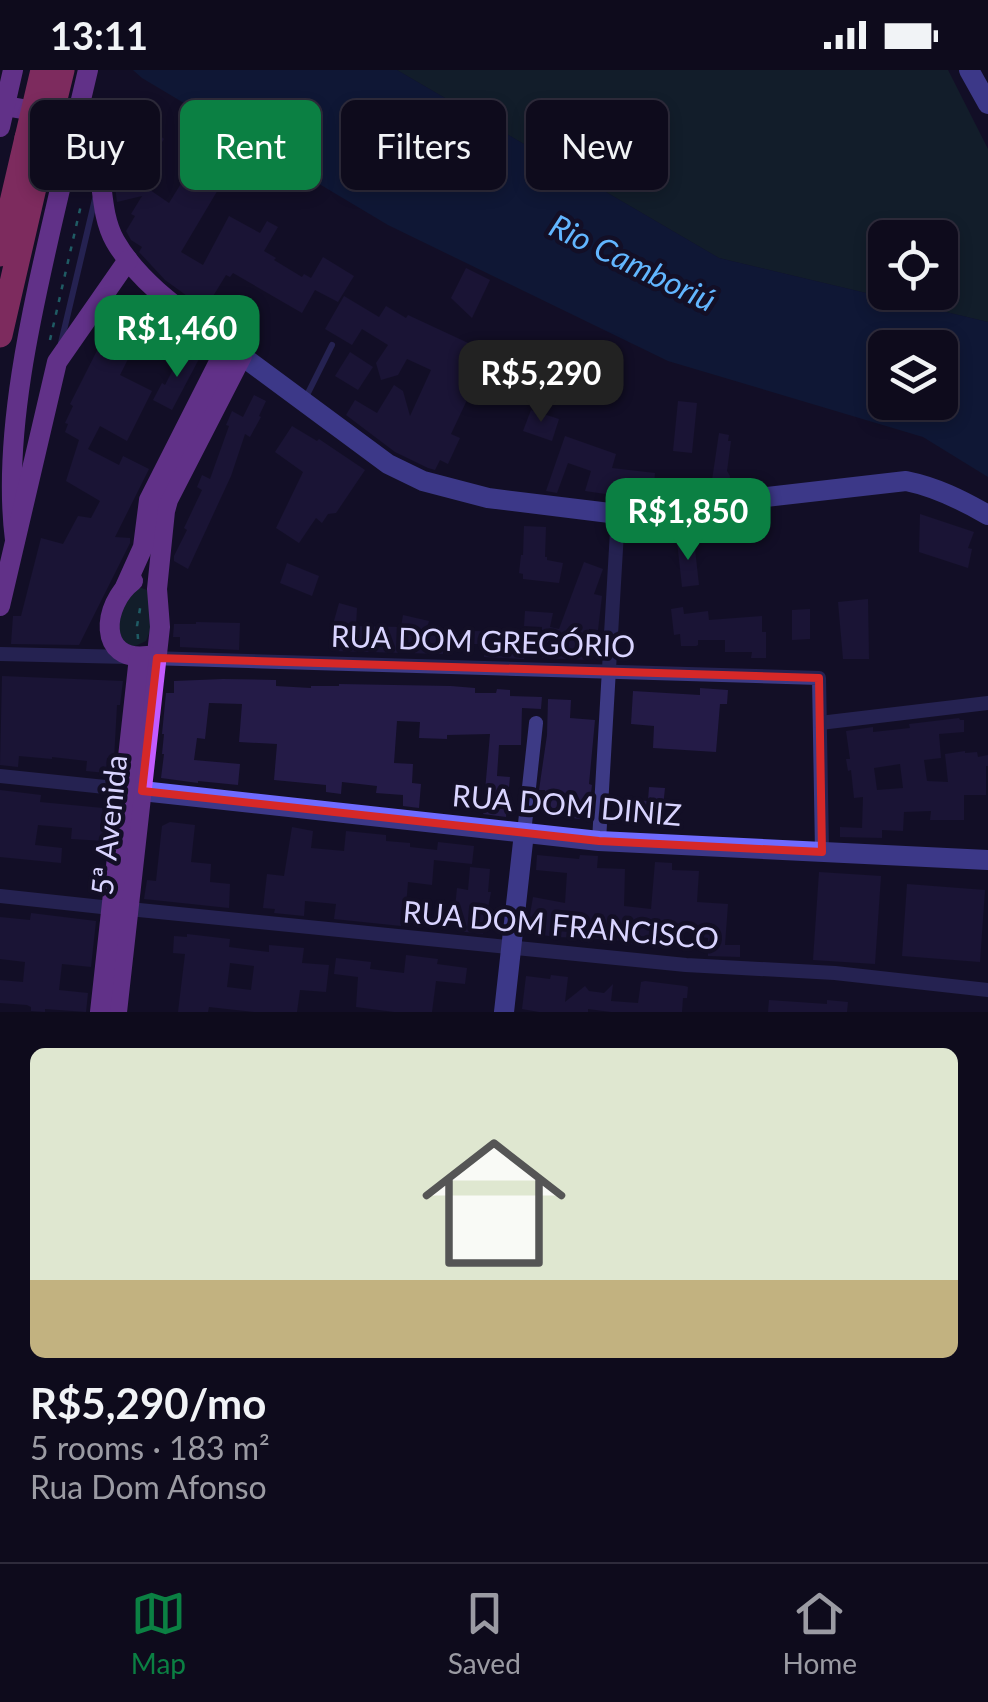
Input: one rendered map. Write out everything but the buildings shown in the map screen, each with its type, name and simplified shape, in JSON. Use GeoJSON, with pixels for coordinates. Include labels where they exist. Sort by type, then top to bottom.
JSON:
{"type":"FeatureCollection","features":[{"type":"Feature","properties":{"kind":"highway"},"geometry":{"type":"LineString","coordinates":[[40,100],[43,70]]}},
{"type":"Feature","properties":{"kind":"highway"},"geometry":{"type":"LineString","coordinates":[[51,100],[62,70]]}},
{"type":"Feature","properties":{"kind":"highway"},"geometry":{"type":"LineString","coordinates":[[0,254],[30,158]]}},
{"type":"Feature","properties":{"kind":"highway"},"geometry":{"type":"LineString","coordinates":[[0,335],[30,172]]}},
{"type":"Feature","properties":{"kind":"main road"},"geometry":{"type":"LineString","coordinates":[[0,127],[14,70]]}},
{"type":"Feature","properties":{"kind":"main road"},"geometry":{"type":"LineString","coordinates":[[15,540],[11,466],[18,403],[88,70]]}},
{"type":"Feature","properties":{"kind":"main road"},"geometry":{"type":"LineString","coordinates":[[0,105],[30,110]]}},
{"type":"Feature","properties":{"kind":"main road"},"geometry":{"type":"LineString","coordinates":[[101,190],[110,230],[128,260],[144,278],[235,350]]}},
{"type":"Feature","properties":{"kind":"main road"},"geometry":{"type":"LineString","coordinates":[[0,606],[56,362],[128,260]]}},
{"type":"Feature","properties":{"kind":"main road"},"geometry":{"type":"LineString","coordinates":[[125,587],[143,547],[150,500],[235,350]]}},
{"type":"Feature","properties":{"kind":"main road"},"geometry":{"type":"LineString","coordinates":[[156,589],[151,583],[131,581],[116,599],[110,615],[110,635],[121,651],[147,655],[160,612],[156,589],[168,500],[235,350]]}},
{"type":"Feature","properties":{"kind":"main road","name":"5ª Avenida"},"geometry":{"type":"LineString","coordinates":[[100,1012],[120,908],[147,655]]}},
{"type":"Feature","properties":{"kind":"main road","name":"5ª Avenida"},"geometry":{"type":"LineString","coordinates":[[117,1012],[120,908]]}},
{"type":"Feature","properties":{"kind":"street"},"geometry":{"type":"LineString","coordinates":[[968,70],[988,104]]}},
{"type":"Feature","properties":{"kind":"street"},"geometry":{"type":"LineString","coordinates":[[235,350],[388,464],[422,482],[488,498],[618,514],[906,481],[963,500],[988,515]]}},
{"type":"Feature","properties":{"kind":"street"},"geometry":{"type":"LineString","coordinates":[[598,841],[618,514]]}},
{"type":"Feature","properties":{"kind":"street","name":"RUA DOM GREGÓRIO"},"geometry":{"type":"LineString","coordinates":[[0,654],[147,655],[819,678],[820,723]]}},
{"type":"Feature","properties":{"kind":"street"},"geometry":{"type":"LineString","coordinates":[[822,852],[820,723],[988,702]]}},
{"type":"Feature","properties":{"kind":"street"},"geometry":{"type":"LineString","coordinates":[[504,1012],[536,723]]}},
{"type":"Feature","properties":{"kind":"street","name":"RUA DOM DINIZ"},"geometry":{"type":"LineString","coordinates":[[0,776],[598,841],[988,860]]}},
{"type":"Feature","properties":{"kind":"street","name":"RUA DOM FRANCISCO"},"geometry":{"type":"LineString","coordinates":[[0,896],[686,965],[835,973],[988,990]]}},
{"type":"Feature","properties":{"kind":"lane"},"geometry":{"type":"LineString","coordinates":[[56,362],[97,190]]}},
{"type":"Feature","properties":{"kind":"lane"},"geometry":{"type":"LineString","coordinates":[[303,402],[332,345]]}},
{"type":"Feature","properties":{"kind":"highlighted area"},"geometry":{"type":"Polygon","coordinates":[[[157,658],[819,678],[822,852],[599,841],[142,791],[157,658]]]}},
{"type":"Feature","properties":{"kind":"green space"},"geometry":{"type":"Polygon","coordinates":[[[397,70],[948,70],[988,149],[988,322],[938,310],[958,310],[958,220],[868,220],[868,293],[719,258],[603,190],[668,190],[668,100],[526,100],[526,145],[506,134],[506,100],[448,100],[397,70]]]}},
{"type":"Feature","properties":{"kind":"green space"},"geometry":{"type":"Polygon","coordinates":[[[138,587],[152,596],[150,631],[146,641],[133,647],[119,642],[118,611],[138,587]]]}},
{"type":"Feature","properties":{"kind":"water","name":"Rio Camboriú"},"geometry":{"type":"Polygon","coordinates":[[[133,70],[397,70],[448,100],[341,100],[341,190],[506,190],[506,134],[526,145],[526,190],[603,190],[719,258],[868,293],[868,310],[938,310],[988,322],[988,477],[923,437],[668,361],[388,225],[321,185],[321,100],[180,101],[133,70]]]}}]}
